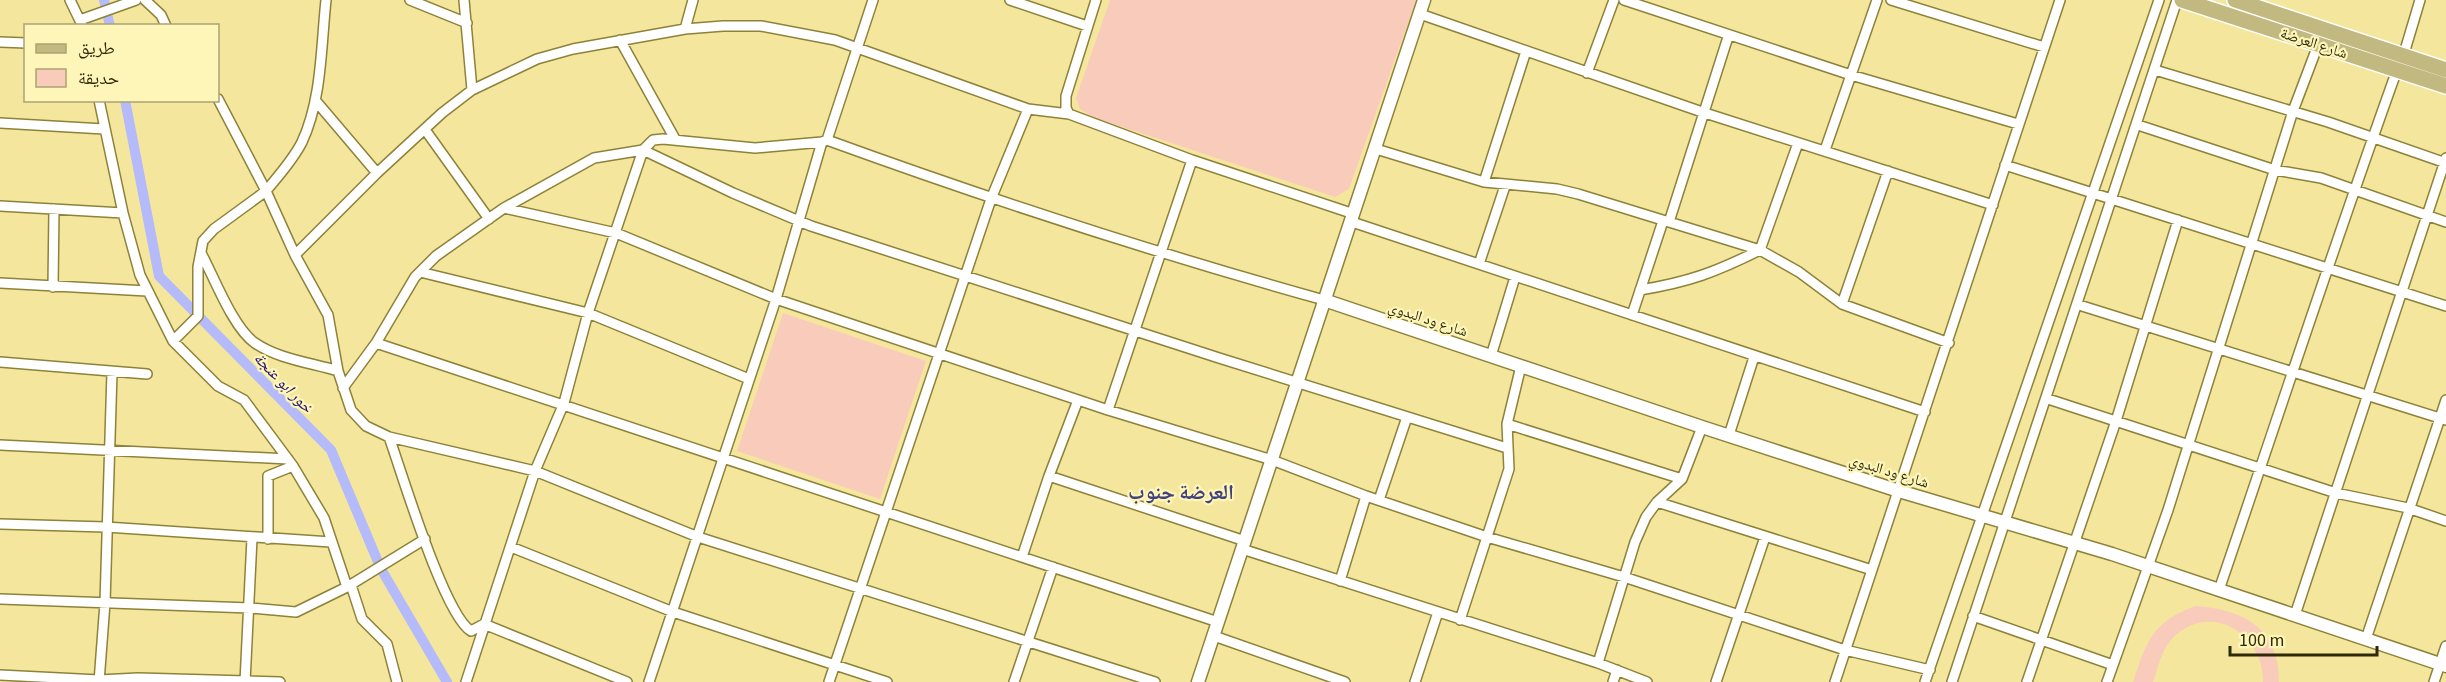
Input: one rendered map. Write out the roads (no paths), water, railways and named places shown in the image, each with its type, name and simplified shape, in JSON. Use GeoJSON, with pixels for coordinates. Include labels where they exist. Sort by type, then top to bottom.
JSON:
{"type":"FeatureCollection","features":[{"type":"Feature","properties":{"kind":"main road","name":"شارع العرضة"},"geometry":{"type":"LineString","coordinates":[[2182,0],[2200,3],[2318,45],[2400,63],[2446,70]]}},
{"type":"Feature","properties":{"kind":"main road","name":"شارع العرضة"},"geometry":{"type":"LineString","coordinates":[[2235,0],[2400,63],[2446,86]]}},
{"type":"Feature","properties":{"kind":"street"},"geometry":{"type":"LineString","coordinates":[[70,0],[81,23],[136,0]]}},
{"type":"Feature","properties":{"kind":"street"},"geometry":{"type":"LineString","coordinates":[[145,0],[161,15],[165,24]]}},
{"type":"Feature","properties":{"kind":"street"},"geometry":{"type":"LineString","coordinates":[[172,341],[198,316],[201,253],[207,235],[266,191],[301,144],[315,100],[326,0]]}},
{"type":"Feature","properties":{"kind":"street"},"geometry":{"type":"LineString","coordinates":[[410,0],[467,23]]}},
{"type":"Feature","properties":{"kind":"street"},"geometry":{"type":"LineString","coordinates":[[464,0],[472,90]]}},
{"type":"Feature","properties":{"kind":"street"},"geometry":{"type":"LineString","coordinates":[[685,29],[693,0]]}},
{"type":"Feature","properties":{"kind":"street"},"geometry":{"type":"LineString","coordinates":[[649,682],[776,299],[824,141],[873,0]]}},
{"type":"Feature","properties":{"kind":"street"},"geometry":{"type":"LineString","coordinates":[[1010,0],[1087,26]]}},
{"type":"Feature","properties":{"kind":"street"},"geometry":{"type":"LineString","coordinates":[[1070,114],[1066,108],[1066,96],[1096,0]]}},
{"type":"Feature","properties":{"kind":"street"},"geometry":{"type":"LineString","coordinates":[[1198,682],[1424,0]]}},
{"type":"Feature","properties":{"kind":"street"},"geometry":{"type":"LineString","coordinates":[[1587,73],[1614,0]]}},
{"type":"Feature","properties":{"kind":"street"},"geometry":{"type":"LineString","coordinates":[[1624,0],[1728,37],[2018,124]]}},
{"type":"Feature","properties":{"kind":"street"},"geometry":{"type":"LineString","coordinates":[[1825,150],[1877,0]]}},
{"type":"Feature","properties":{"kind":"street"},"geometry":{"type":"LineString","coordinates":[[1834,682],[1949,343],[2060,0]]}},
{"type":"Feature","properties":{"kind":"street"},"geometry":{"type":"LineString","coordinates":[[1925,682],[2158,0]]}},
{"type":"Feature","properties":{"kind":"street"},"geometry":{"type":"LineString","coordinates":[[1952,682],[2005,520],[2048,399],[2177,0]]}},
{"type":"Feature","properties":{"kind":"street"},"geometry":{"type":"LineString","coordinates":[[2219,590],[2353,191],[2400,63],[2420,0]]}},
{"type":"Feature","properties":{"kind":"street"},"geometry":{"type":"LineString","coordinates":[[1894,1],[2044,47]]}},
{"type":"Feature","properties":{"kind":"street"},"geometry":{"type":"LineString","coordinates":[[1420,14],[1705,113],[1993,205]]}},
{"type":"Feature","properties":{"kind":"street"},"geometry":{"type":"LineString","coordinates":[[295,255],[377,173],[442,113],[472,90],[537,59],[620,40],[685,29],[761,26],[808,34],[858,47],[1028,109],[1070,114],[1515,277],[1925,412]]}},
{"type":"Feature","properties":{"kind":"street"},"geometry":{"type":"LineString","coordinates":[[1632,315],[1705,113],[1728,37]]}},
{"type":"Feature","properties":{"kind":"street"},"geometry":{"type":"LineString","coordinates":[[620,40],[675,138]]}},
{"type":"Feature","properties":{"kind":"street"},"geometry":{"type":"LineString","coordinates":[[0,42],[24,43]]}},
{"type":"Feature","properties":{"kind":"street"},"geometry":{"type":"LineString","coordinates":[[2107,682],[2189,447],[2293,111],[2318,45]]}},
{"type":"Feature","properties":{"kind":"street"},"geometry":{"type":"LineString","coordinates":[[1484,182],[1526,51]]}},
{"type":"Feature","properties":{"kind":"street"},"geometry":{"type":"LineString","coordinates":[[2155,70],[2293,111],[2446,161],[2366,395],[2295,615]]}},
{"type":"Feature","properties":{"kind":"street"},"geometry":{"type":"LineString","coordinates":[[315,100],[377,173]]}},
{"type":"Feature","properties":{"kind":"street"},"geometry":{"type":"LineString","coordinates":[[219,101],[266,191],[295,255],[328,315],[343,388],[354,416],[366,426],[389,437],[535,471],[698,537],[1155,682]]}},
{"type":"Feature","properties":{"kind":"street"},"geometry":{"type":"LineString","coordinates":[[99,102],[123,213],[147,291],[172,341],[218,386],[244,400],[291,463],[315,500],[362,619],[387,644],[396,682]]}},
{"type":"Feature","properties":{"kind":"street"},"geometry":{"type":"LineString","coordinates":[[829,682],[965,276],[1028,109]]}},
{"type":"Feature","properties":{"kind":"street"},"geometry":{"type":"LineString","coordinates":[[0,123],[104,129]]}},
{"type":"Feature","properties":{"kind":"street"},"geometry":{"type":"LineString","coordinates":[[2138,124],[2275,170],[2321,178],[2446,222]]}},
{"type":"Feature","properties":{"kind":"street"},"geometry":{"type":"LineString","coordinates":[[426,130],[489,219]]}},
{"type":"Feature","properties":{"kind":"street"},"geometry":{"type":"LineString","coordinates":[[466,682],[535,471],[564,403],[588,313],[643,150],[654,140],[675,138],[754,148],[824,141],[992,200],[1161,254],[1324,300]]}},
{"type":"Feature","properties":{"kind":"street"},"geometry":{"type":"LineString","coordinates":[[1640,290],[1674,285],[1713,274],[1761,250],[1798,143]]}},
{"type":"Feature","properties":{"kind":"street"},"geometry":{"type":"LineString","coordinates":[[1376,149],[1484,182],[1504,186],[1557,189],[1761,250],[1799,272],[1842,304],[1949,343]]}},
{"type":"Feature","properties":{"kind":"street"},"geometry":{"type":"LineString","coordinates":[[343,388],[420,272],[436,256],[504,208],[594,158],[643,150],[800,222],[1135,331],[1507,448]]}},
{"type":"Feature","properties":{"kind":"street"},"geometry":{"type":"LineString","coordinates":[[1108,410],[1192,160]]}},
{"type":"Feature","properties":{"kind":"street"},"geometry":{"type":"LineString","coordinates":[[2005,165],[2446,306]]}},
{"type":"Feature","properties":{"kind":"street"},"geometry":{"type":"LineString","coordinates":[[1842,304],[1888,171]]}},
{"type":"Feature","properties":{"kind":"street"},"geometry":{"type":"LineString","coordinates":[[1479,264],[1504,186]]}},
{"type":"Feature","properties":{"kind":"street"},"geometry":{"type":"LineString","coordinates":[[0,206],[123,213]]}},
{"type":"Feature","properties":{"kind":"street"},"geometry":{"type":"LineString","coordinates":[[504,208],[616,233],[776,299],[1108,410],[1272,460],[1365,496],[1487,537],[1624,577],[1845,650],[1930,670]]}},
{"type":"Feature","properties":{"kind":"street"},"geometry":{"type":"LineString","coordinates":[[53,287],[54,209]]}},
{"type":"Feature","properties":{"kind":"street"},"geometry":{"type":"LineString","coordinates":[[2027,682],[2073,541],[2116,421],[2178,220]]}},
{"type":"Feature","properties":{"kind":"street"},"geometry":{"type":"LineString","coordinates":[[201,253],[234,316],[253,342],[273,352],[338,371]]}},
{"type":"Feature","properties":{"kind":"street"},"geometry":{"type":"LineString","coordinates":[[420,272],[588,313],[749,379]]}},
{"type":"Feature","properties":{"kind":"street"},"geometry":{"type":"LineString","coordinates":[[1491,356],[1515,277]]}},
{"type":"Feature","properties":{"kind":"street"},"geometry":{"type":"LineString","coordinates":[[0,284],[147,291]]}},
{"type":"Feature","properties":{"kind":"street","name":"شارع ود البدوي"},"geometry":{"type":"LineString","coordinates":[[1324,300],[1702,427],[1899,491],[2073,541],[2443,665]]}},
{"type":"Feature","properties":{"kind":"street"},"geometry":{"type":"LineString","coordinates":[[2079,305],[2220,347],[2443,419]]}},
{"type":"Feature","properties":{"kind":"street"},"geometry":{"type":"LineString","coordinates":[[375,343],[445,368],[564,403],[1218,622]]}},
{"type":"Feature","properties":{"kind":"street"},"geometry":{"type":"LineString","coordinates":[[1729,435],[1755,357]]}},
{"type":"Feature","properties":{"kind":"street"},"geometry":{"type":"LineString","coordinates":[[0,362],[147,374]]}},
{"type":"Feature","properties":{"kind":"street"},"geometry":{"type":"LineString","coordinates":[[1461,620],[1509,469],[1507,424],[1521,366]]}},
{"type":"Feature","properties":{"kind":"street"},"geometry":{"type":"LineString","coordinates":[[99,681],[105,603],[112,372]]}},
{"type":"Feature","properties":{"kind":"street"},"geometry":{"type":"LineString","coordinates":[[2048,399],[2189,447],[2260,466],[2336,492],[2408,508],[2446,521]]}},
{"type":"Feature","properties":{"kind":"street"},"geometry":{"type":"LineString","coordinates":[[1022,557],[1078,400]]}},
{"type":"Feature","properties":{"kind":"street"},"geometry":{"type":"LineString","coordinates":[[2366,639],[2408,508],[2443,419],[2446,400]]}},
{"type":"Feature","properties":{"kind":"street"},"geometry":{"type":"LineString","coordinates":[[1379,500],[1407,417]]}},
{"type":"Feature","properties":{"kind":"street"},"geometry":{"type":"LineString","coordinates":[[1507,424],[1682,479]]}},
{"type":"Feature","properties":{"kind":"street"},"geometry":{"type":"LineString","coordinates":[[1598,663],[1624,577],[1646,517],[1657,502],[1682,479],[1702,427]]}},
{"type":"Feature","properties":{"kind":"street"},"geometry":{"type":"LineString","coordinates":[[389,437],[425,539],[460,622],[471,631],[484,624]]}},
{"type":"Feature","properties":{"kind":"street"},"geometry":{"type":"LineString","coordinates":[[0,445],[291,463]]}},
{"type":"Feature","properties":{"kind":"street"},"geometry":{"type":"LineString","coordinates":[[268,539],[268,476],[291,463]]}},
{"type":"Feature","properties":{"kind":"street"},"geometry":{"type":"LineString","coordinates":[[1049,476],[1340,581],[1598,663],[1647,682]]}},
{"type":"Feature","properties":{"kind":"street"},"geometry":{"type":"LineString","coordinates":[[1340,581],[1365,496]]}},
{"type":"Feature","properties":{"kind":"street"},"geometry":{"type":"LineString","coordinates":[[1657,502],[1872,570]]}},
{"type":"Feature","properties":{"kind":"street"},"geometry":{"type":"LineString","coordinates":[[0,524],[106,527],[331,542]]}},
{"type":"Feature","properties":{"kind":"street"},"geometry":{"type":"LineString","coordinates":[[1716,682],[1765,537]]}},
{"type":"Feature","properties":{"kind":"street"},"geometry":{"type":"LineString","coordinates":[[245,681],[252,538]]}},
{"type":"Feature","properties":{"kind":"street"},"geometry":{"type":"LineString","coordinates":[[0,599],[250,608],[296,612],[349,586],[425,539]]}},
{"type":"Feature","properties":{"kind":"street"},"geometry":{"type":"LineString","coordinates":[[511,547],[673,612],[887,682]]}},
{"type":"Feature","properties":{"kind":"street"},"geometry":{"type":"LineString","coordinates":[[1014,682],[1053,567]]}},
{"type":"Feature","properties":{"kind":"street"},"geometry":{"type":"LineString","coordinates":[[1415,682],[1438,612]]}},
{"type":"Feature","properties":{"kind":"street"},"geometry":{"type":"LineString","coordinates":[[1973,616],[2113,665]]}},
{"type":"Feature","properties":{"kind":"street"},"geometry":{"type":"LineString","coordinates":[[484,624],[627,682]]}},
{"type":"Feature","properties":{"kind":"street"},"geometry":{"type":"LineString","coordinates":[[1214,636],[1317,678],[1345,682]]}},
{"type":"Feature","properties":{"kind":"street"},"geometry":{"type":"LineString","coordinates":[[2434,682],[2443,665],[2446,646]]}},
{"type":"Feature","properties":{"kind":"street"},"geometry":{"type":"LineString","coordinates":[[1613,682],[1617,670]]}},
{"type":"Feature","properties":{"kind":"street"},"geometry":{"type":"LineString","coordinates":[[0,675],[99,681],[138,678],[280,682]]}},
{"type":"Feature","properties":{"kind":"waterway","name":"خور ابو عنجة"},"geometry":{"type":"LineString","coordinates":[[104,0],[110,24]]}},
{"type":"Feature","properties":{"kind":"waterway","name":"خور ابو عنجة"},"geometry":{"type":"LineString","coordinates":[[125,102],[159,276],[331,450],[381,569],[447,682]]}},
{"type":"Feature","properties":{"kind":"district","name":"العرضة جنوب"},"geometry":{"type":"Point","coordinates":[1181,492]}}]}
